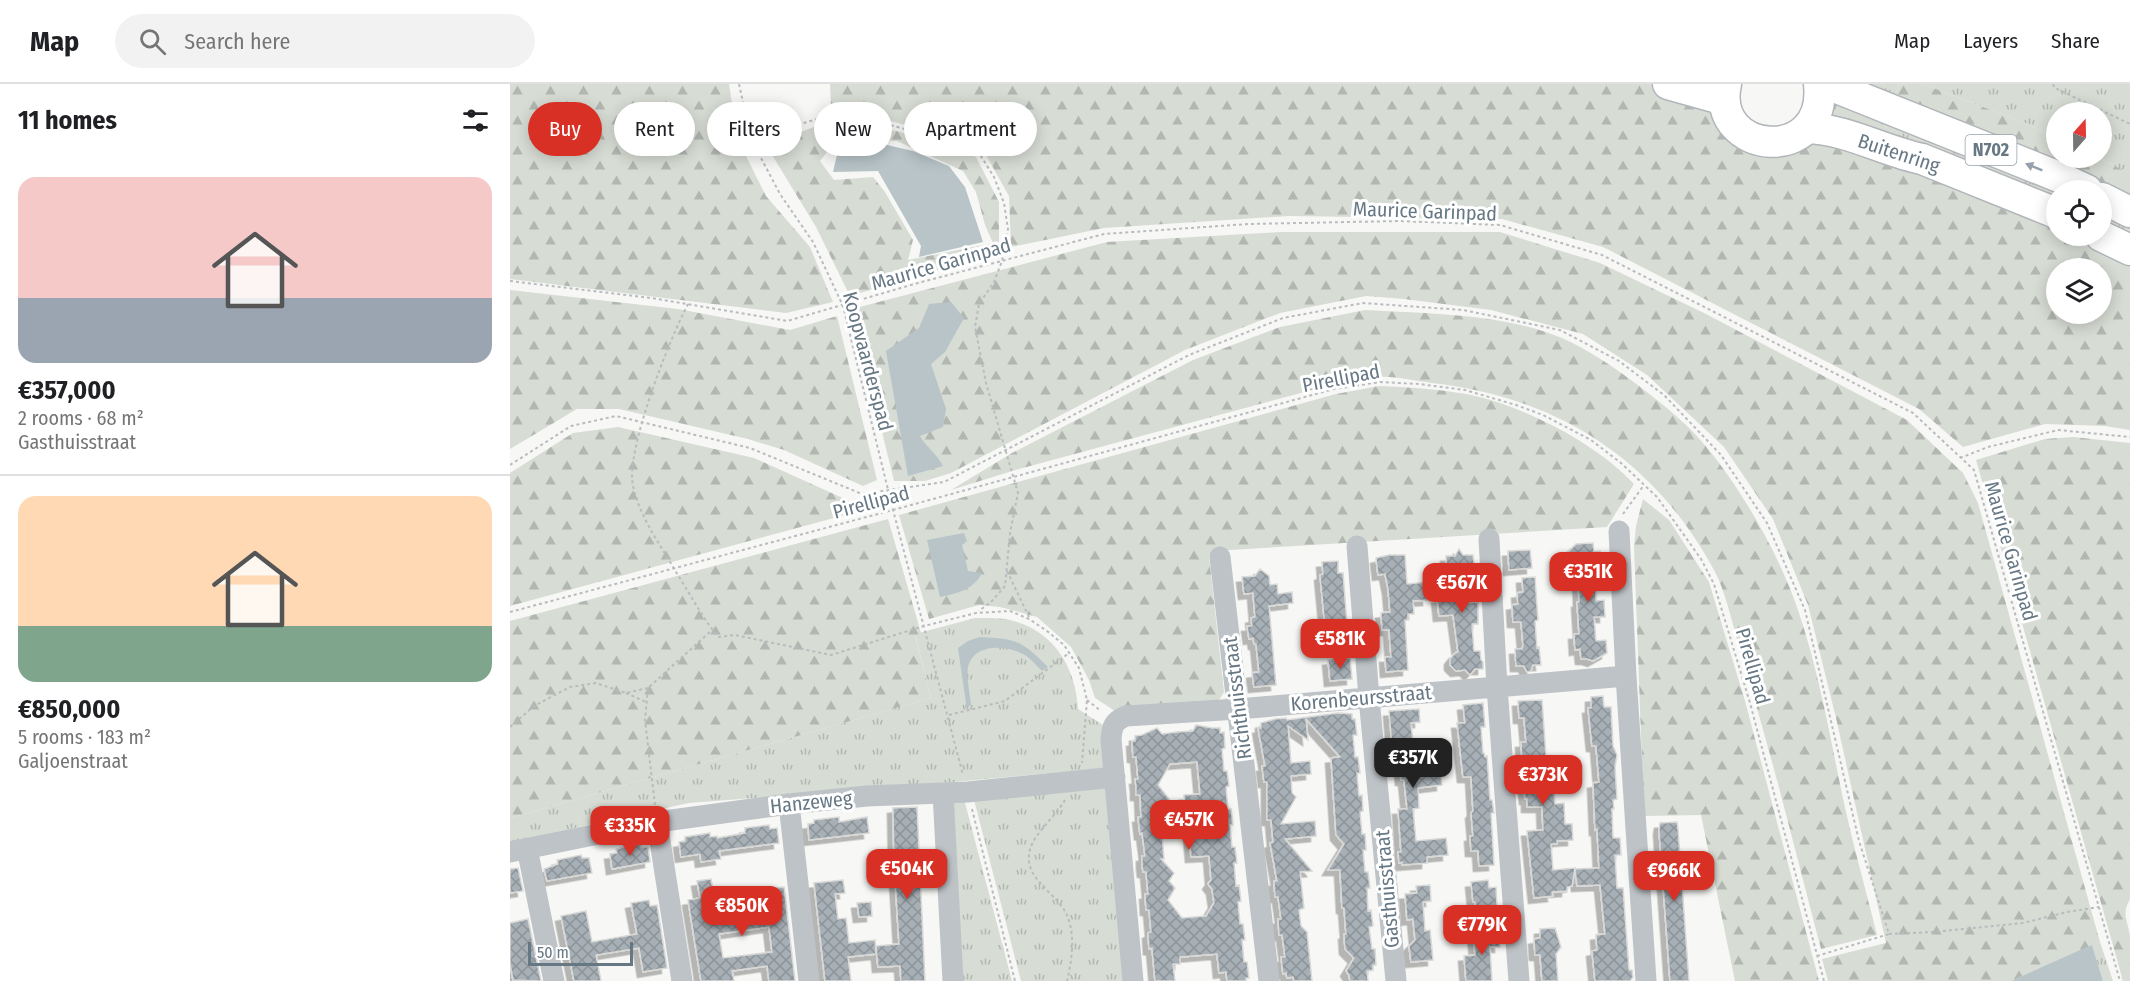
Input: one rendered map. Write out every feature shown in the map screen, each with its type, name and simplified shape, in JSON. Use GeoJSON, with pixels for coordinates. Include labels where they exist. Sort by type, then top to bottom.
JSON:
{"type":"FeatureCollection","features":[{"type":"Feature","properties":{"kind":"highway"},"geometry":{"type":"LineString","coordinates":[[1668,84],[1718,98],[1725,93],[1735,125],[1747,136],[1762,142],[1786,141],[1807,128]]}},
{"type":"Feature","properties":{"kind":"highway","name":"Buitenring"},"geometry":{"type":"LineString","coordinates":[[1819,86],[1869,109],[1894,111],[2065,180]]}},
{"type":"Feature","properties":{"kind":"highway","name":"N702"},"geometry":{"type":"LineString","coordinates":[[1807,128],[1817,112],[1819,86]]}},
{"type":"Feature","properties":{"kind":"highway","name":"Buitenring"},"geometry":{"type":"LineString","coordinates":[[1807,128],[1842,134],[1903,155],[1922,159],[2046,209]]}},
{"type":"Feature","properties":{"kind":"highway"},"geometry":{"type":"LineString","coordinates":[[2112,203],[2130,212]]}},
{"type":"Feature","properties":{"kind":"highway"},"geometry":{"type":"LineString","coordinates":[[2112,241],[2130,250]]}},
{"type":"Feature","properties":{"kind":"street"},"geometry":{"type":"LineString","coordinates":[[1619,531],[1646,981]]}},
{"type":"Feature","properties":{"kind":"street"},"geometry":{"type":"LineString","coordinates":[[1489,538],[1497,687],[1519,981]]}},
{"type":"Feature","properties":{"kind":"street","name":"Gasthuisstraat"},"geometry":{"type":"LineString","coordinates":[[1357,546],[1396,981]]}},
{"type":"Feature","properties":{"kind":"street","name":"Richthuisstraat"},"geometry":{"type":"LineString","coordinates":[[1220,557],[1269,981]]}},
{"type":"Feature","properties":{"kind":"street","name":"Korenbeursstraat"},"geometry":{"type":"LineString","coordinates":[[1115,777],[1112,727],[1118,719],[1126,716],[1238,709],[1626,675]]}},
{"type":"Feature","properties":{"kind":"street"},"geometry":{"type":"LineString","coordinates":[[1115,777],[1133,981]]}},
{"type":"Feature","properties":{"kind":"street","name":"Hanzeweg"},"geometry":{"type":"LineString","coordinates":[[519,850],[657,822],[789,804],[867,796],[968,792],[1115,777]]}},
{"type":"Feature","properties":{"kind":"street"},"geometry":{"type":"LineString","coordinates":[[943,793],[953,981]]}},
{"type":"Feature","properties":{"kind":"street"},"geometry":{"type":"LineString","coordinates":[[789,804],[808,981]]}},
{"type":"Feature","properties":{"kind":"street"},"geometry":{"type":"LineString","coordinates":[[657,822],[682,981]]}},
{"type":"Feature","properties":{"kind":"street"},"geometry":{"type":"LineString","coordinates":[[519,850],[555,981]]}},
{"type":"Feature","properties":{"kind":"path","name":"Koopvaarderspad"},"geometry":{"type":"LineString","coordinates":[[739,84],[742,102]]}},
{"type":"Feature","properties":{"kind":"path"},"geometry":{"type":"LineString","coordinates":[[2053,84],[2055,88],[2130,124]]}},
{"type":"Feature","properties":{"kind":"path"},"geometry":{"type":"LineString","coordinates":[[802,123],[833,114],[850,114],[963,145],[979,153],[994,177],[1004,203],[1008,230],[1002,261],[994,282],[980,304],[975,327],[986,383],[1018,493],[1010,533],[1005,586],[991,602],[976,613]]}},
{"type":"Feature","properties":{"kind":"path","name":"Koopvaarderspad"},"geometry":{"type":"LineString","coordinates":[[760,156],[780,194],[813,242],[843,306],[924,626]]}},
{"type":"Feature","properties":{"kind":"path","name":"Maurice Garinpad"},"geometry":{"type":"LineString","coordinates":[[510,281],[688,304],[787,321],[918,283],[1104,234],[1248,224],[1389,221],[1500,225],[1602,255],[1912,413],[1974,470],[2120,981]]}},
{"type":"Feature","properties":{"kind":"path"},"geometry":{"type":"LineString","coordinates":[[510,465],[571,426],[616,416],[750,448],[862,494],[944,482],[1189,355],[1283,318],[1364,303],[1463,310],[1560,330],[1619,362],[1664,395],[1721,454],[1767,523],[1804,610],[1859,841],[1889,934]]}},
{"type":"Feature","properties":{"kind":"path"},"geometry":{"type":"LineString","coordinates":[[688,304],[673,332],[642,422],[634,460],[632,484],[644,517],[718,638],[735,634],[831,655],[924,626],[976,613],[1010,611],[1029,619],[1064,645],[1079,668],[1087,700],[1081,770],[1058,813],[1032,843],[1028,860],[1034,878],[1058,901],[1067,915],[1072,938],[1072,956],[1067,981]]}},
{"type":"Feature","properties":{"kind":"path","name":"Pirellipad"},"geometry":{"type":"LineString","coordinates":[[510,612],[1334,390],[1380,381],[1465,390],[1484,395],[1543,415],[1591,440],[1621,463],[1657,497],[1701,559],[1714,584],[1750,702],[1824,981]]}},
{"type":"Feature","properties":{"kind":"path"},"geometry":{"type":"LineString","coordinates":[[1960,458],[1988,447],[2058,430],[2130,437]]}},
{"type":"Feature","properties":{"kind":"path"},"geometry":{"type":"LineString","coordinates":[[1619,531],[1624,512],[1644,484]]}},
{"type":"Feature","properties":{"kind":"path"},"geometry":{"type":"LineString","coordinates":[[1007,571],[1029,619]]}},
{"type":"Feature","properties":{"kind":"path"},"geometry":{"type":"LineString","coordinates":[[626,693],[648,688],[712,630]]}},
{"type":"Feature","properties":{"kind":"path"},"geometry":{"type":"LineString","coordinates":[[948,715],[1005,700],[1069,653]]}},
{"type":"Feature","properties":{"kind":"path"},"geometry":{"type":"LineString","coordinates":[[510,727],[534,706],[570,687],[596,683],[647,702]]}},
{"type":"Feature","properties":{"kind":"path"},"geometry":{"type":"LineString","coordinates":[[648,688],[645,720],[657,822]]}},
{"type":"Feature","properties":{"kind":"path"},"geometry":{"type":"LineString","coordinates":[[1817,956],[1889,934],[2023,923],[2099,907]]}},
{"type":"Feature","properties":{"kind":"green space"},"geometry":{"type":"Polygon","coordinates":[[[510,84],[729,84],[732,102],[707,102],[707,156],[746,156],[766,196],[810,247],[833,302],[786,313],[510,279],[510,84]]]}},
{"type":"Feature","properties":{"kind":"green space"},"geometry":{"type":"Polygon","coordinates":[[[830,84],[1649,84],[1691,94],[1702,99],[1728,128],[1820,136],[2046,219],[2046,246],[2103,246],[2130,259],[2130,430],[2105,426],[2045,424],[1963,447],[1919,409],[1603,247],[1502,219],[1289,216],[1104,228],[1011,247],[1009,196],[986,156],[1037,156],[1037,102],[904,102],[904,125],[892,121],[892,102],[831,102],[830,84]]]}},
{"type":"Feature","properties":{"kind":"green space"},"geometry":{"type":"Polygon","coordinates":[[[1844,84],[1899,84],[1893,101],[1844,84]]]}},
{"type":"Feature","properties":{"kind":"green space"},"geometry":{"type":"Polygon","coordinates":[[[1899,84],[1923,84],[2046,133],[2046,159],[2044,158],[1893,101],[1899,84]]]}},
{"type":"Feature","properties":{"kind":"green space"},"geometry":{"type":"Polygon","coordinates":[[[1923,84],[2130,84],[2130,173],[2112,165],[2112,102],[2046,102],[2046,133],[1923,84]]]}},
{"type":"Feature","properties":{"kind":"green space"},"geometry":{"type":"Polygon","coordinates":[[[1827,102],[1894,122],[2046,186],[2046,200],[1824,120],[1827,102]]]}},
{"type":"Feature","properties":{"kind":"green space"},"geometry":{"type":"Polygon","coordinates":[[[814,127],[814,156],[824,156],[820,161],[834,180],[873,177],[885,192],[913,240],[908,260],[993,243],[985,225],[976,192],[963,171],[930,156],[976,157],[999,202],[999,252],[850,296],[816,227],[773,156],[802,156],[802,132],[814,127]]]}},
{"type":"Feature","properties":{"kind":"green space"},"geometry":{"type":"Polygon","coordinates":[[[892,131],[904,133],[904,144],[892,141],[892,131]]]}},
{"type":"Feature","properties":{"kind":"green space"},"geometry":{"type":"Polygon","coordinates":[[[2112,165],[2130,173],[2130,197],[2112,189],[2112,180],[2093,180],[2066,168],[2112,168],[2112,165]]]}},
{"type":"Feature","properties":{"kind":"green space"},"geometry":{"type":"Polygon","coordinates":[[[2112,210],[2130,219],[2130,238],[2112,229],[2112,210]]]}},
{"type":"Feature","properties":{"kind":"green space"},"geometry":{"type":"Polygon","coordinates":[[[1281,232],[1500,232],[1600,263],[1706,314],[1907,420],[1963,473],[1978,503],[2100,942],[2011,981],[1828,981],[1822,959],[1886,943],[1836,718],[1808,605],[1773,519],[1724,447],[1647,375],[1583,334],[1491,310],[1366,296],[1280,313],[1185,350],[951,473],[925,481],[894,481],[852,309],[1107,242],[1281,232]]]}},
{"type":"Feature","properties":{"kind":"green space"},"geometry":{"type":"Polygon","coordinates":[[[510,290],[678,309],[790,330],[837,316],[877,480],[863,486],[784,450],[748,439],[619,409],[577,409],[510,449],[510,290]]]}},
{"type":"Feature","properties":{"kind":"green space"},"geometry":{"type":"Polygon","coordinates":[[[1365,310],[1490,319],[1539,330],[1562,338],[1602,360],[1639,386],[1676,416],[1709,450],[1736,487],[1761,528],[1799,613],[1817,678],[1849,826],[1877,935],[1821,949],[1765,736],[1719,580],[1690,531],[1662,496],[1631,466],[1597,440],[1560,419],[1520,403],[1478,391],[1399,378],[1372,378],[1334,384],[1019,469],[951,490],[1012,453],[1193,360],[1280,327],[1365,310]]]}},
{"type":"Feature","properties":{"kind":"green space"},"geometry":{"type":"Polygon","coordinates":[[[1379,386],[1455,392],[1488,399],[1510,407],[1556,427],[1578,440],[1599,454],[1634,484],[1607,527],[1213,551],[1209,556],[1224,692],[1219,700],[1118,713],[1095,698],[1089,680],[1071,647],[1037,617],[1000,607],[979,605],[929,619],[899,515],[1336,394],[1379,386]]]}},
{"type":"Feature","properties":{"kind":"green space"},"geometry":{"type":"Polygon","coordinates":[[[618,427],[754,458],[867,509],[510,606],[510,473],[573,433],[618,427]]]}},
{"type":"Feature","properties":{"kind":"green space"},"geometry":{"type":"Polygon","coordinates":[[[2073,437],[2130,443],[2130,899],[2126,914],[2130,937],[2130,981],[2123,981],[1976,460],[2045,439],[2073,437]]]}},
{"type":"Feature","properties":{"kind":"green space"},"geometry":{"type":"Polygon","coordinates":[[[1643,499],[1669,520],[1709,582],[1745,701],[1819,981],[1735,981],[1701,815],[1644,816],[1634,547],[1636,526],[1643,499]]]}},
{"type":"Feature","properties":{"kind":"green space"},"geometry":{"type":"Polygon","coordinates":[[[888,519],[921,633],[915,635],[931,698],[510,818],[510,621],[888,519]]]}},
{"type":"Feature","properties":{"kind":"green space"},"geometry":{"type":"Polygon","coordinates":[[[975,618],[1012,620],[1043,635],[1053,645],[1068,667],[1078,709],[1106,727],[1104,768],[689,803],[510,842],[510,818],[931,698],[915,634],[975,618]]]}},
{"type":"Feature","properties":{"kind":"green space"},"geometry":{"type":"Polygon","coordinates":[[[1103,785],[1109,790],[1127,981],[1021,981],[973,796],[1103,785]]]}},
{"type":"Feature","properties":{"kind":"green space"},"geometry":{"type":"Polygon","coordinates":[[[964,799],[1012,981],[960,981],[950,802],[964,799]]]}},
{"type":"Feature","properties":{"kind":"green space"},"geometry":{"type":"Polygon","coordinates":[[[2100,942],[2113,981],[2103,981],[2092,945],[2100,942]]]}},
{"type":"Feature","properties":{"kind":"shaded area"},"geometry":{"type":"Polygon","coordinates":[[[892,146],[904,149],[904,156],[925,156],[949,166],[965,187],[983,242],[919,257],[921,246],[878,171],[833,172],[837,156],[892,156],[892,146]]]}},
{"type":"Feature","properties":{"kind":"shaded area"},"geometry":{"type":"Polygon","coordinates":[[[951,302],[964,318],[945,352],[931,364],[946,409],[943,427],[920,436],[943,466],[908,476],[886,351],[919,328],[929,304],[951,302]]]}},
{"type":"Feature","properties":{"kind":"shaded area"},"geometry":{"type":"Polygon","coordinates":[[[964,533],[967,541],[962,545],[968,571],[982,573],[970,587],[940,597],[927,540],[964,533]]]}},
{"type":"Feature","properties":{"kind":"shaded area"},"geometry":{"type":"Polygon","coordinates":[[[980,637],[1018,643],[1048,667],[1042,671],[1025,655],[1010,649],[992,648],[977,653],[971,659],[968,667],[971,705],[964,709],[966,703],[958,648],[980,637]]]}},
{"type":"Feature","properties":{"kind":"shaded area"},"geometry":{"type":"Polygon","coordinates":[[[2092,945],[2103,981],[2011,981],[2087,947],[2092,945]]]}},
{"type":"Feature","properties":{"kind":"building"},"geometry":{"type":"Polygon","coordinates":[[[1593,543],[1594,552],[1600,551],[1601,565],[1595,565],[1596,601],[1604,600],[1605,617],[1594,617],[1596,641],[1606,640],[1607,653],[1593,661],[1581,659],[1580,649],[1575,650],[1574,634],[1579,634],[1578,573],[1589,572],[1570,556],[1569,551],[1576,544],[1593,543]]]}},
{"type":"Feature","properties":{"kind":"building"},"geometry":{"type":"Polygon","coordinates":[[[1459,549],[1463,555],[1473,555],[1475,572],[1464,573],[1466,603],[1478,602],[1478,624],[1472,624],[1474,651],[1480,651],[1483,669],[1475,669],[1470,675],[1465,670],[1456,671],[1450,665],[1450,659],[1458,652],[1453,615],[1439,616],[1437,598],[1452,597],[1446,556],[1455,556],[1459,549]]]}},
{"type":"Feature","properties":{"kind":"building"},"geometry":{"type":"Polygon","coordinates":[[[1530,550],[1532,568],[1509,570],[1508,551],[1530,550]]]}},
{"type":"Feature","properties":{"kind":"building"},"geometry":{"type":"Polygon","coordinates":[[[1405,555],[1407,584],[1427,582],[1428,600],[1413,601],[1414,614],[1408,614],[1408,620],[1405,620],[1408,670],[1386,672],[1385,657],[1391,657],[1389,630],[1382,630],[1381,613],[1390,612],[1388,589],[1385,574],[1378,575],[1376,558],[1405,555]]]}},
{"type":"Feature","properties":{"kind":"building"},"geometry":{"type":"Polygon","coordinates":[[[1338,561],[1338,573],[1343,573],[1348,636],[1326,638],[1320,575],[1323,574],[1322,562],[1338,561]]]}},
{"type":"Feature","properties":{"kind":"building"},"geometry":{"type":"Polygon","coordinates":[[[1260,569],[1269,576],[1270,585],[1277,584],[1278,594],[1292,592],[1293,603],[1269,606],[1276,685],[1254,687],[1252,673],[1259,672],[1256,644],[1253,638],[1249,639],[1247,626],[1252,626],[1251,618],[1255,617],[1253,593],[1244,594],[1242,577],[1255,576],[1260,569]]]}},
{"type":"Feature","properties":{"kind":"building"},"geometry":{"type":"Polygon","coordinates":[[[1535,577],[1538,620],[1535,621],[1541,665],[1533,665],[1531,671],[1527,672],[1524,666],[1516,666],[1515,649],[1522,649],[1523,645],[1521,622],[1513,622],[1512,605],[1518,604],[1517,593],[1523,592],[1522,578],[1535,577]]]}},
{"type":"Feature","properties":{"kind":"building"},"geometry":{"type":"Polygon","coordinates":[[[1350,658],[1352,679],[1330,681],[1328,660],[1350,658]]]}},
{"type":"Feature","properties":{"kind":"building"},"geometry":{"type":"Polygon","coordinates":[[[1603,696],[1604,707],[1611,707],[1613,746],[1617,755],[1615,767],[1617,799],[1613,800],[1614,809],[1612,809],[1613,838],[1620,838],[1621,855],[1615,855],[1617,888],[1623,888],[1629,970],[1632,970],[1633,977],[1630,981],[1595,981],[1592,951],[1597,950],[1596,935],[1605,934],[1600,885],[1577,886],[1575,869],[1599,868],[1593,783],[1599,782],[1596,746],[1592,746],[1588,708],[1591,708],[1591,697],[1603,696]]]}},
{"type":"Feature","properties":{"kind":"building"},"geometry":{"type":"Polygon","coordinates":[[[1542,700],[1547,770],[1549,775],[1553,775],[1555,804],[1564,803],[1565,824],[1572,824],[1573,840],[1557,841],[1557,844],[1551,844],[1553,870],[1575,868],[1572,886],[1567,887],[1567,891],[1552,892],[1553,896],[1534,898],[1527,831],[1543,830],[1542,807],[1527,807],[1527,799],[1525,799],[1525,762],[1522,762],[1521,742],[1526,742],[1524,718],[1519,718],[1518,701],[1542,700]]]}},
{"type":"Feature","properties":{"kind":"building"},"geometry":{"type":"Polygon","coordinates":[[[1483,703],[1485,727],[1481,727],[1483,753],[1485,757],[1487,756],[1490,800],[1492,800],[1494,813],[1491,813],[1494,865],[1479,866],[1478,851],[1471,851],[1470,836],[1473,836],[1471,813],[1473,811],[1471,777],[1463,777],[1457,723],[1465,723],[1463,705],[1483,703]]]}},
{"type":"Feature","properties":{"kind":"building"},"geometry":{"type":"Polygon","coordinates":[[[1419,709],[1420,722],[1411,723],[1414,753],[1423,753],[1424,770],[1440,768],[1442,785],[1418,788],[1419,808],[1413,809],[1416,841],[1446,838],[1448,855],[1427,857],[1427,863],[1402,865],[1402,862],[1399,863],[1398,852],[1401,852],[1398,809],[1407,809],[1404,780],[1401,780],[1400,769],[1394,770],[1389,711],[1419,709]]]}},
{"type":"Feature","properties":{"kind":"building"},"geometry":{"type":"Polygon","coordinates":[[[1338,713],[1352,714],[1352,719],[1355,719],[1357,735],[1353,735],[1355,757],[1358,757],[1360,773],[1357,773],[1363,811],[1360,812],[1366,850],[1363,850],[1365,872],[1368,872],[1370,888],[1367,888],[1368,911],[1371,910],[1373,926],[1369,927],[1372,949],[1375,949],[1376,965],[1373,965],[1373,970],[1367,971],[1368,981],[1350,981],[1346,971],[1354,958],[1345,949],[1344,934],[1346,934],[1340,870],[1328,870],[1344,844],[1336,835],[1331,758],[1340,757],[1306,719],[1308,740],[1288,726],[1291,763],[1310,761],[1311,774],[1291,776],[1292,793],[1296,797],[1281,824],[1315,821],[1316,836],[1285,839],[1312,871],[1300,872],[1304,908],[1299,910],[1301,926],[1307,932],[1312,981],[1294,981],[1293,977],[1287,978],[1286,973],[1283,974],[1281,957],[1285,957],[1282,935],[1279,935],[1278,919],[1281,919],[1278,897],[1275,897],[1274,881],[1277,881],[1270,843],[1273,842],[1271,820],[1267,820],[1267,782],[1264,782],[1262,766],[1265,766],[1258,728],[1261,728],[1261,723],[1275,719],[1286,718],[1287,720],[1338,713]]]}},
{"type":"Feature","properties":{"kind":"building"},"geometry":{"type":"Polygon","coordinates":[[[1196,725],[1220,728],[1220,733],[1224,732],[1225,748],[1222,749],[1224,771],[1227,771],[1229,786],[1226,787],[1228,809],[1231,809],[1233,825],[1230,825],[1232,847],[1235,847],[1237,863],[1234,863],[1236,886],[1239,885],[1241,901],[1238,902],[1240,924],[1243,924],[1245,940],[1242,940],[1244,962],[1247,962],[1249,978],[1246,978],[1246,981],[1227,981],[1226,972],[1219,973],[1217,954],[1180,957],[1180,964],[1173,964],[1175,981],[1155,981],[1152,948],[1149,949],[1148,933],[1151,932],[1145,894],[1148,894],[1146,872],[1143,872],[1142,864],[1142,856],[1145,856],[1138,817],[1141,817],[1140,795],[1136,795],[1135,779],[1138,779],[1132,741],[1135,741],[1135,736],[1157,728],[1162,734],[1193,731],[1196,725]],[[1197,762],[1170,764],[1158,785],[1173,804],[1160,809],[1164,859],[1161,859],[1174,873],[1169,881],[1175,888],[1168,900],[1182,918],[1206,916],[1214,903],[1212,889],[1208,884],[1211,880],[1209,856],[1191,857],[1189,832],[1206,831],[1203,807],[1185,809],[1184,795],[1200,794],[1197,762]]]}},
{"type":"Feature","properties":{"kind":"building"},"geometry":{"type":"Polygon","coordinates":[[[917,807],[925,981],[901,981],[900,966],[878,967],[876,946],[899,944],[893,808],[917,807]]]}},
{"type":"Feature","properties":{"kind":"building"},"geometry":{"type":"Polygon","coordinates":[[[839,817],[839,822],[867,817],[869,833],[809,840],[808,824],[814,823],[814,820],[839,817]]]}},
{"type":"Feature","properties":{"kind":"building"},"geometry":{"type":"Polygon","coordinates":[[[1677,822],[1689,981],[1670,981],[1659,830],[1660,823],[1677,822]]]}},
{"type":"Feature","properties":{"kind":"building"},"geometry":{"type":"Polygon","coordinates":[[[769,825],[770,829],[777,828],[779,843],[719,851],[721,859],[701,862],[700,854],[681,857],[679,842],[685,841],[685,837],[710,833],[710,837],[717,836],[717,838],[745,833],[745,828],[769,825]]]}},
{"type":"Feature","properties":{"kind":"building"},"geometry":{"type":"Polygon","coordinates":[[[641,844],[641,847],[648,847],[650,862],[612,869],[610,854],[617,853],[616,849],[641,844]]]}},
{"type":"Feature","properties":{"kind":"building"},"geometry":{"type":"Polygon","coordinates":[[[581,855],[582,858],[589,858],[592,873],[547,881],[544,869],[558,864],[557,860],[581,855]]]}},
{"type":"Feature","properties":{"kind":"building"},"geometry":{"type":"Polygon","coordinates":[[[518,868],[523,891],[510,893],[510,869],[518,868]]]}},
{"type":"Feature","properties":{"kind":"building"},"geometry":{"type":"Polygon","coordinates":[[[711,879],[719,920],[761,914],[758,890],[784,887],[795,981],[769,981],[767,966],[732,971],[734,981],[701,981],[688,900],[700,898],[697,881],[711,879]],[[769,927],[719,934],[723,958],[772,952],[769,927]]]}},
{"type":"Feature","properties":{"kind":"building"},"geometry":{"type":"Polygon","coordinates":[[[843,880],[845,893],[835,894],[838,919],[846,918],[849,943],[875,940],[876,954],[848,957],[851,981],[825,981],[814,883],[843,880]]]}},
{"type":"Feature","properties":{"kind":"building"},"geometry":{"type":"Polygon","coordinates":[[[1488,880],[1489,888],[1496,887],[1497,907],[1476,908],[1473,902],[1471,882],[1488,880]]]}},
{"type":"Feature","properties":{"kind":"building"},"geometry":{"type":"Polygon","coordinates":[[[1430,885],[1431,901],[1423,902],[1425,931],[1430,930],[1433,960],[1411,962],[1409,946],[1415,940],[1413,919],[1407,920],[1405,894],[1417,893],[1416,886],[1430,885]]]}},
{"type":"Feature","properties":{"kind":"building"},"geometry":{"type":"Polygon","coordinates":[[[649,900],[650,906],[657,905],[667,968],[643,972],[639,948],[596,955],[601,981],[574,981],[561,916],[586,911],[592,942],[637,934],[631,903],[649,900]]]}},
{"type":"Feature","properties":{"kind":"building"},"geometry":{"type":"Polygon","coordinates":[[[871,902],[872,916],[859,917],[857,903],[871,902]]]}},
{"type":"Feature","properties":{"kind":"building"},"geometry":{"type":"Polygon","coordinates":[[[528,919],[541,981],[513,980],[510,964],[510,923],[528,919]]]}},
{"type":"Feature","properties":{"kind":"building"},"geometry":{"type":"Polygon","coordinates":[[[1555,928],[1561,947],[1556,954],[1558,981],[1542,981],[1540,955],[1535,955],[1534,939],[1540,938],[1540,929],[1555,928]]]}},
{"type":"Feature","properties":{"kind":"building"},"geometry":{"type":"Polygon","coordinates":[[[1499,929],[1500,947],[1490,947],[1492,981],[1466,981],[1464,956],[1475,955],[1473,931],[1499,929]]]}}]}
